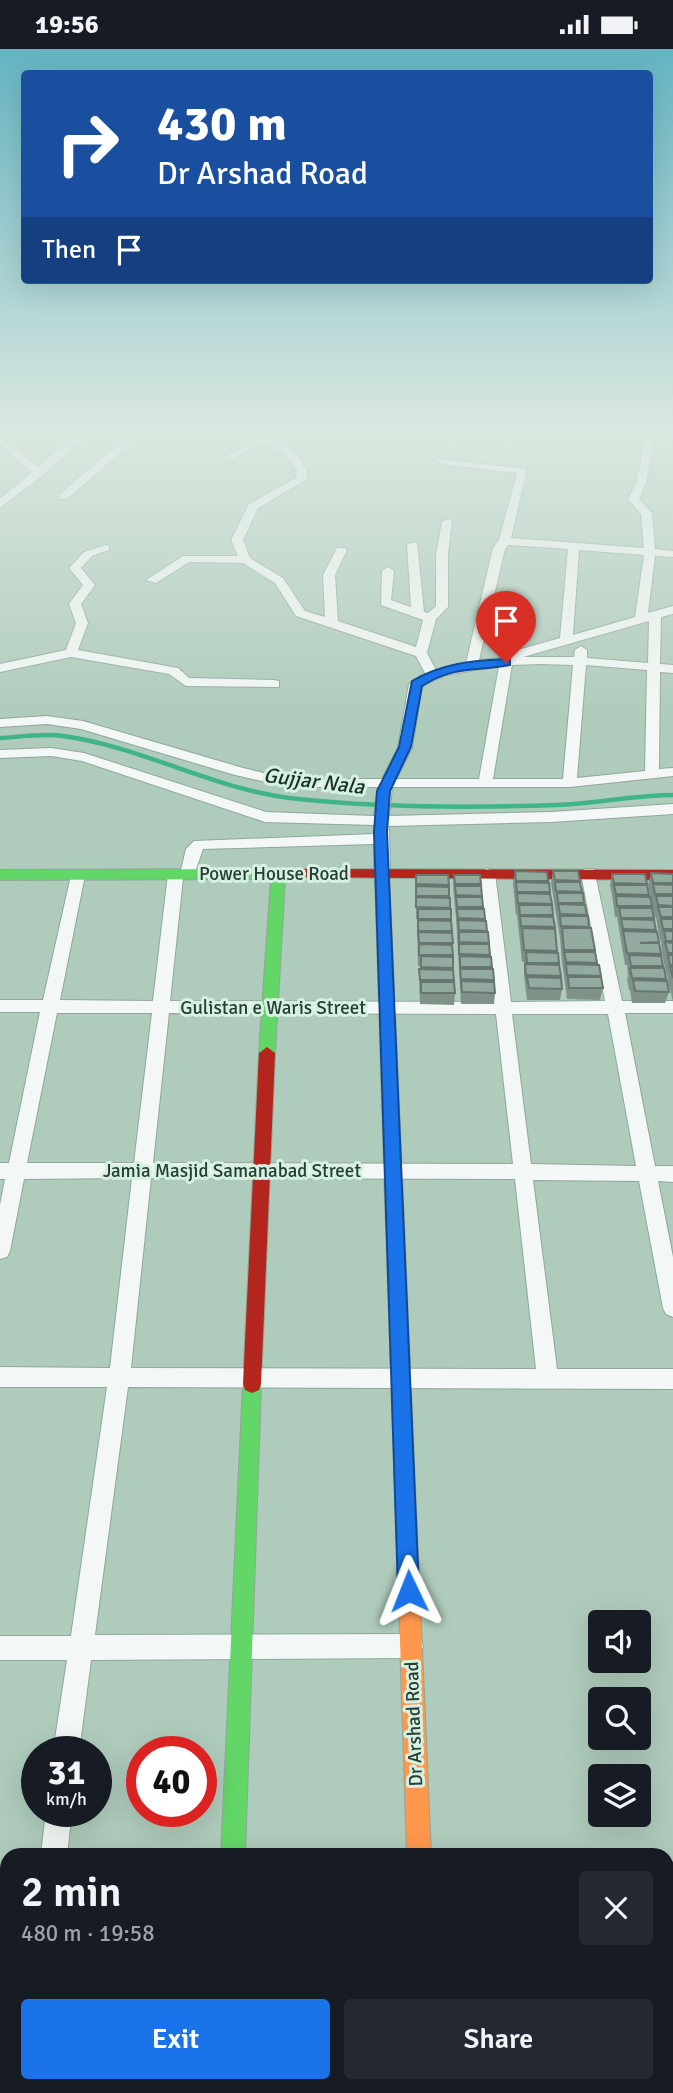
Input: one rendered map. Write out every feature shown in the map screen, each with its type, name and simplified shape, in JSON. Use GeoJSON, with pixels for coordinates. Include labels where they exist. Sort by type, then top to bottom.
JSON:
{"type":"FeatureCollection","features":[{"type":"Feature","properties":{"kind":"street"},"geometry":{"type":"LineString","coordinates":[[242,530],[237,540],[245,560]]}},
{"type":"Feature","properties":{"kind":"street"},"geometry":{"type":"LineString","coordinates":[[388,571],[385,602],[424,616],[442,607],[442,555],[446,530]]}},
{"type":"Feature","properties":{"kind":"street"},"geometry":{"type":"LineString","coordinates":[[472,664],[499,548],[505,541],[508,530]]}},
{"type":"Feature","properties":{"kind":"street"},"geometry":{"type":"LineString","coordinates":[[648,530],[650,552],[648,617],[653,667],[652,772]]}},
{"type":"Feature","properties":{"kind":"street"},"geometry":{"type":"LineString","coordinates":[[505,541],[673,554]]}},
{"type":"Feature","properties":{"kind":"street"},"geometry":{"type":"LineString","coordinates":[[413,544],[424,616],[421,653],[432,674],[472,664],[580,660],[673,669]]}},
{"type":"Feature","properties":{"kind":"street"},"geometry":{"type":"LineString","coordinates":[[566,641],[574,547]]}},
{"type":"Feature","properties":{"kind":"street"},"geometry":{"type":"LineString","coordinates":[[71,653],[82,624],[75,604],[89,585],[75,568],[89,554],[105,548]]}},
{"type":"Feature","properties":{"kind":"street"},"geometry":{"type":"LineString","coordinates":[[332,624],[329,575],[341,550]]}},
{"type":"Feature","properties":{"kind":"street"},"geometry":{"type":"LineString","coordinates":[[152,580],[187,558],[245,560],[271,571],[282,582],[300,613],[421,653]]}},
{"type":"Feature","properties":{"kind":"street"},"geometry":{"type":"LineString","coordinates":[[487,663],[673,610]]}},
{"type":"Feature","properties":{"kind":"street"},"geometry":{"type":"LineString","coordinates":[[570,783],[583,636]]}},
{"type":"Feature","properties":{"kind":"street"},"geometry":{"type":"LineString","coordinates":[[0,669],[71,653],[173,671],[186,682],[274,684]]}},
{"type":"Feature","properties":{"kind":"street"},"geometry":{"type":"LineString","coordinates":[[0,655],[20,663]]}},
{"type":"Feature","properties":{"kind":"street"},"geometry":{"type":"LineString","coordinates":[[485,783],[506,663]]}},
{"type":"Feature","properties":{"kind":"street","name":"Dr Arshad Road"},"geometry":{"type":"LineString","coordinates":[[419,1848],[381,839],[382,810],[388,781],[405,747],[416,684],[432,674]]}},
{"type":"Feature","properties":{"kind":"street"},"geometry":{"type":"LineString","coordinates":[[0,723],[47,720],[83,725],[240,772],[289,783],[570,783],[652,772],[673,772]]}},
{"type":"Feature","properties":{"kind":"street"},"geometry":{"type":"LineString","coordinates":[[0,754],[51,751],[84,757],[265,817],[382,810],[551,817],[673,809]]}},
{"type":"Feature","properties":{"kind":"street"},"geometry":{"type":"LineString","coordinates":[[68,1736],[119,1378],[160,1008],[182,874],[193,849],[199,844],[381,839]]}},
{"type":"Feature","properties":{"kind":"street"},"geometry":{"type":"LineString","coordinates":[[487,873],[548,1378]]}},
{"type":"Feature","properties":{"kind":"street"},"geometry":{"type":"LineString","coordinates":[[589,873],[673,1308]]}},
{"type":"Feature","properties":{"kind":"street"},"geometry":{"type":"LineString","coordinates":[[233,1848],[260,1170],[278,874]]}},
{"type":"Feature","properties":{"kind":"street","name":"Power House Road"},"geometry":{"type":"LineString","coordinates":[[0,875],[673,875]]}},
{"type":"Feature","properties":{"kind":"street"},"geometry":{"type":"LineString","coordinates":[[0,1251],[7,1171],[50,1006],[78,875]]}},
{"type":"Feature","properties":{"kind":"street","name":"Gulistan e Waris Street"},"geometry":{"type":"LineString","coordinates":[[0,1006],[387,1009],[673,1007]]}},
{"type":"Feature","properties":{"kind":"street","name":"Jamia Masjid Samanabad Street"},"geometry":{"type":"LineString","coordinates":[[7,1171],[393,1170],[673,1174]]}},
{"type":"Feature","properties":{"kind":"street"},"geometry":{"type":"LineString","coordinates":[[0,1377],[673,1379]]}},
{"type":"Feature","properties":{"kind":"street"},"geometry":{"type":"LineString","coordinates":[[0,1648],[411,1646]]}},
{"type":"Feature","properties":{"kind":"street"},"geometry":{"type":"LineString","coordinates":[[55,1848],[57,1827]]}},
{"type":"Feature","properties":{"kind":"building"},"geometry":{"type":"Polygon","coordinates":[[[515,871],[547,872],[548,881],[516,881],[515,871]]]}},
{"type":"Feature","properties":{"kind":"building"},"geometry":{"type":"Polygon","coordinates":[[[553,871],[578,871],[580,881],[555,880],[553,871]]]}},
{"type":"Feature","properties":{"kind":"building"},"geometry":{"type":"Polygon","coordinates":[[[651,873],[673,874],[673,883],[653,883],[651,873]]]}},
{"type":"Feature","properties":{"kind":"building"},"geometry":{"type":"Polygon","coordinates":[[[612,874],[645,874],[647,884],[614,883],[612,874]]]}},
{"type":"Feature","properties":{"kind":"building"},"geometry":{"type":"Polygon","coordinates":[[[416,875],[448,875],[449,885],[416,884],[416,875]]]}},
{"type":"Feature","properties":{"kind":"building"},"geometry":{"type":"Polygon","coordinates":[[[454,875],[480,875],[481,884],[455,884],[454,875]]]}},
{"type":"Feature","properties":{"kind":"building"},"geometry":{"type":"Polygon","coordinates":[[[516,882],[549,883],[550,892],[517,892],[516,882]]]}},
{"type":"Feature","properties":{"kind":"building"},"geometry":{"type":"Polygon","coordinates":[[[555,882],[580,882],[582,892],[556,891],[555,882]]]}},
{"type":"Feature","properties":{"kind":"building"},"geometry":{"type":"Polygon","coordinates":[[[653,884],[673,885],[673,894],[655,894],[653,884]]]}},
{"type":"Feature","properties":{"kind":"building"},"geometry":{"type":"Polygon","coordinates":[[[614,885],[647,885],[649,895],[616,894],[614,885]]]}},
{"type":"Feature","properties":{"kind":"building"},"geometry":{"type":"Polygon","coordinates":[[[416,886],[449,887],[449,896],[416,896],[416,886]]]}},
{"type":"Feature","properties":{"kind":"building"},"geometry":{"type":"Polygon","coordinates":[[[455,886],[481,886],[482,896],[456,895],[455,886]]]}},
{"type":"Feature","properties":{"kind":"building"},"geometry":{"type":"Polygon","coordinates":[[[517,893],[550,894],[552,904],[518,903],[517,893]]]}},
{"type":"Feature","properties":{"kind":"building"},"geometry":{"type":"Polygon","coordinates":[[[557,893],[583,893],[584,903],[558,903],[557,893]]]}},
{"type":"Feature","properties":{"kind":"building"},"geometry":{"type":"Polygon","coordinates":[[[616,896],[650,897],[652,906],[617,906],[616,896]]]}},
{"type":"Feature","properties":{"kind":"building"},"geometry":{"type":"Polygon","coordinates":[[[656,896],[673,896],[673,906],[658,905],[656,896]]]}},
{"type":"Feature","properties":{"kind":"building"},"geometry":{"type":"Polygon","coordinates":[[[416,897],[450,898],[450,908],[416,907],[416,897]]]}},
{"type":"Feature","properties":{"kind":"building"},"geometry":{"type":"Polygon","coordinates":[[[456,897],[482,897],[483,907],[457,907],[456,897]]]}},
{"type":"Feature","properties":{"kind":"building"},"geometry":{"type":"Polygon","coordinates":[[[558,904],[585,905],[587,915],[560,914],[558,904]]]}},
{"type":"Feature","properties":{"kind":"building"},"geometry":{"type":"Polygon","coordinates":[[[519,905],[552,905],[553,915],[520,915],[519,905]]]}},
{"type":"Feature","properties":{"kind":"building"},"geometry":{"type":"Polygon","coordinates":[[[658,907],[673,907],[673,917],[661,917],[658,907]]]}},
{"type":"Feature","properties":{"kind":"building"},"geometry":{"type":"Polygon","coordinates":[[[619,908],[652,908],[654,918],[621,918],[619,908]]]}},
{"type":"Feature","properties":{"kind":"building"},"geometry":{"type":"Polygon","coordinates":[[[418,909],[451,909],[451,919],[418,919],[418,909]]]}},
{"type":"Feature","properties":{"kind":"building"},"geometry":{"type":"Polygon","coordinates":[[[457,909],[484,909],[485,919],[458,918],[457,909]]]}},
{"type":"Feature","properties":{"kind":"building"},"geometry":{"type":"Polygon","coordinates":[[[520,916],[553,917],[555,927],[521,926],[520,916]]]}},
{"type":"Feature","properties":{"kind":"building"},"geometry":{"type":"Polygon","coordinates":[[[560,916],[588,916],[589,927],[561,926],[560,916]]]}},
{"type":"Feature","properties":{"kind":"building"},"geometry":{"type":"Polygon","coordinates":[[[621,919],[654,920],[656,930],[623,929],[621,919]]]}},
{"type":"Feature","properties":{"kind":"building"},"geometry":{"type":"Polygon","coordinates":[[[661,919],[673,919],[673,929],[663,929],[661,919]]]}},
{"type":"Feature","properties":{"kind":"building"},"geometry":{"type":"Polygon","coordinates":[[[418,920],[451,921],[452,931],[418,931],[418,920]]]}},
{"type":"Feature","properties":{"kind":"building"},"geometry":{"type":"Polygon","coordinates":[[[458,920],[486,921],[487,931],[459,930],[458,920]]]}},
{"type":"Feature","properties":{"kind":"building"},"geometry":{"type":"Polygon","coordinates":[[[522,928],[555,929],[557,951],[524,950],[522,928]]]}},
{"type":"Feature","properties":{"kind":"building"},"geometry":{"type":"Polygon","coordinates":[[[562,928],[591,928],[595,950],[564,950],[562,928]]]}},
{"type":"Feature","properties":{"kind":"building"},"geometry":{"type":"Polygon","coordinates":[[[623,931],[657,932],[659,942],[640,943],[659,943],[661,954],[627,953],[623,931]]]}},
{"type":"Feature","properties":{"kind":"building"},"geometry":{"type":"Polygon","coordinates":[[[664,931],[673,931],[673,941],[666,941],[664,931]]]}},
{"type":"Feature","properties":{"kind":"building"},"geometry":{"type":"Polygon","coordinates":[[[418,932],[452,933],[453,943],[419,943],[418,932]]]}},
{"type":"Feature","properties":{"kind":"building"},"geometry":{"type":"Polygon","coordinates":[[[459,932],[488,932],[489,943],[459,942],[459,932]]]}},
{"type":"Feature","properties":{"kind":"building"},"geometry":{"type":"Polygon","coordinates":[[[665,942],[673,943],[673,953],[668,953],[665,942]]]}},
{"type":"Feature","properties":{"kind":"building"},"geometry":{"type":"Polygon","coordinates":[[[419,944],[452,945],[453,955],[419,955],[419,944]]]}},
{"type":"Feature","properties":{"kind":"building"},"geometry":{"type":"Polygon","coordinates":[[[459,944],[489,944],[490,955],[459,954],[459,944]]]}},
{"type":"Feature","properties":{"kind":"building"},"geometry":{"type":"Polygon","coordinates":[[[526,952],[558,953],[559,963],[527,963],[526,952]]]}},
{"type":"Feature","properties":{"kind":"building"},"geometry":{"type":"Polygon","coordinates":[[[564,952],[595,952],[597,963],[566,962],[564,952]]]}},
{"type":"Feature","properties":{"kind":"building"},"geometry":{"type":"Polygon","coordinates":[[[629,955],[661,956],[663,966],[631,966],[629,955]]]}},
{"type":"Feature","properties":{"kind":"building"},"geometry":{"type":"Polygon","coordinates":[[[668,955],[673,955],[673,965],[670,965],[668,955]]]}},
{"type":"Feature","properties":{"kind":"building"},"geometry":{"type":"Polygon","coordinates":[[[421,956],[453,957],[453,968],[421,967],[421,956]]]}},
{"type":"Feature","properties":{"kind":"building"},"geometry":{"type":"Polygon","coordinates":[[[460,956],[491,957],[492,967],[460,967],[460,956]]]}},
{"type":"Feature","properties":{"kind":"building"},"geometry":{"type":"Polygon","coordinates":[[[525,964],[559,965],[561,976],[526,975],[525,964]]]}},
{"type":"Feature","properties":{"kind":"building"},"geometry":{"type":"Polygon","coordinates":[[[566,964],[599,965],[601,976],[567,975],[566,964]]]}},
{"type":"Feature","properties":{"kind":"building"},"geometry":{"type":"Polygon","coordinates":[[[630,968],[664,968],[666,979],[632,978],[630,968]]]}},
{"type":"Feature","properties":{"kind":"building"},"geometry":{"type":"Polygon","coordinates":[[[419,969],[453,970],[454,980],[420,980],[419,969]]]}},
{"type":"Feature","properties":{"kind":"building"},"geometry":{"type":"Polygon","coordinates":[[[460,969],[493,969],[494,980],[461,979],[460,969]]]}},
{"type":"Feature","properties":{"kind":"building"},"geometry":{"type":"Polygon","coordinates":[[[527,977],[561,978],[562,989],[529,988],[527,977]]]}},
{"type":"Feature","properties":{"kind":"building"},"geometry":{"type":"Polygon","coordinates":[[[568,977],[601,977],[603,988],[569,988],[568,977]]]}},
{"type":"Feature","properties":{"kind":"building"},"geometry":{"type":"Polygon","coordinates":[[[633,980],[667,981],[669,992],[635,991],[633,980]]]}},
{"type":"Feature","properties":{"kind":"building"},"geometry":{"type":"Polygon","coordinates":[[[461,981],[494,982],[495,993],[462,992],[461,981]]]}},
{"type":"Feature","properties":{"kind":"building"},"geometry":{"type":"Polygon","coordinates":[[[421,982],[454,982],[455,993],[421,993],[421,982]]]}},
{"type":"Feature","properties":{"kind":"waterway","name":"Gujjar Nala"},"geometry":{"type":"LineString","coordinates":[[0,738],[55,735],[93,742],[238,787],[298,799],[330,802],[428,807],[525,806],[673,795]]}},
{"type":"Feature","properties":{"kind":"traffic: fast"},"geometry":{"type":"LineString","coordinates":[[267,1053],[278,874]]}},
{"type":"Feature","properties":{"kind":"traffic: fast"},"geometry":{"type":"LineString","coordinates":[[0,875],[292,874]]}},
{"type":"Feature","properties":{"kind":"traffic: fast"},"geometry":{"type":"LineString","coordinates":[[233,1848],[252,1384]]}},
{"type":"Feature","properties":{"kind":"traffic: slow"},"geometry":{"type":"LineString","coordinates":[[382,874],[394,1199]]}},
{"type":"Feature","properties":{"kind":"traffic: slow"},"geometry":{"type":"LineString","coordinates":[[405,1486],[419,1848]]}},
{"type":"Feature","properties":{"kind":"traffic: jam"},"geometry":{"type":"LineString","coordinates":[[292,874],[673,875]]}},
{"type":"Feature","properties":{"kind":"traffic: jam"},"geometry":{"type":"LineString","coordinates":[[252,1384],[267,1053]]}},
{"type":"Feature","properties":{"kind":"traffic: jam"},"geometry":{"type":"LineString","coordinates":[[394,1199],[405,1486]]}},
{"type":"Feature","properties":{"kind":"route"},"geometry":{"type":"LineString","coordinates":[[409,1591],[380,832],[383,791],[405,747],[416,684],[432,674],[472,664],[506,663]]}}]}
